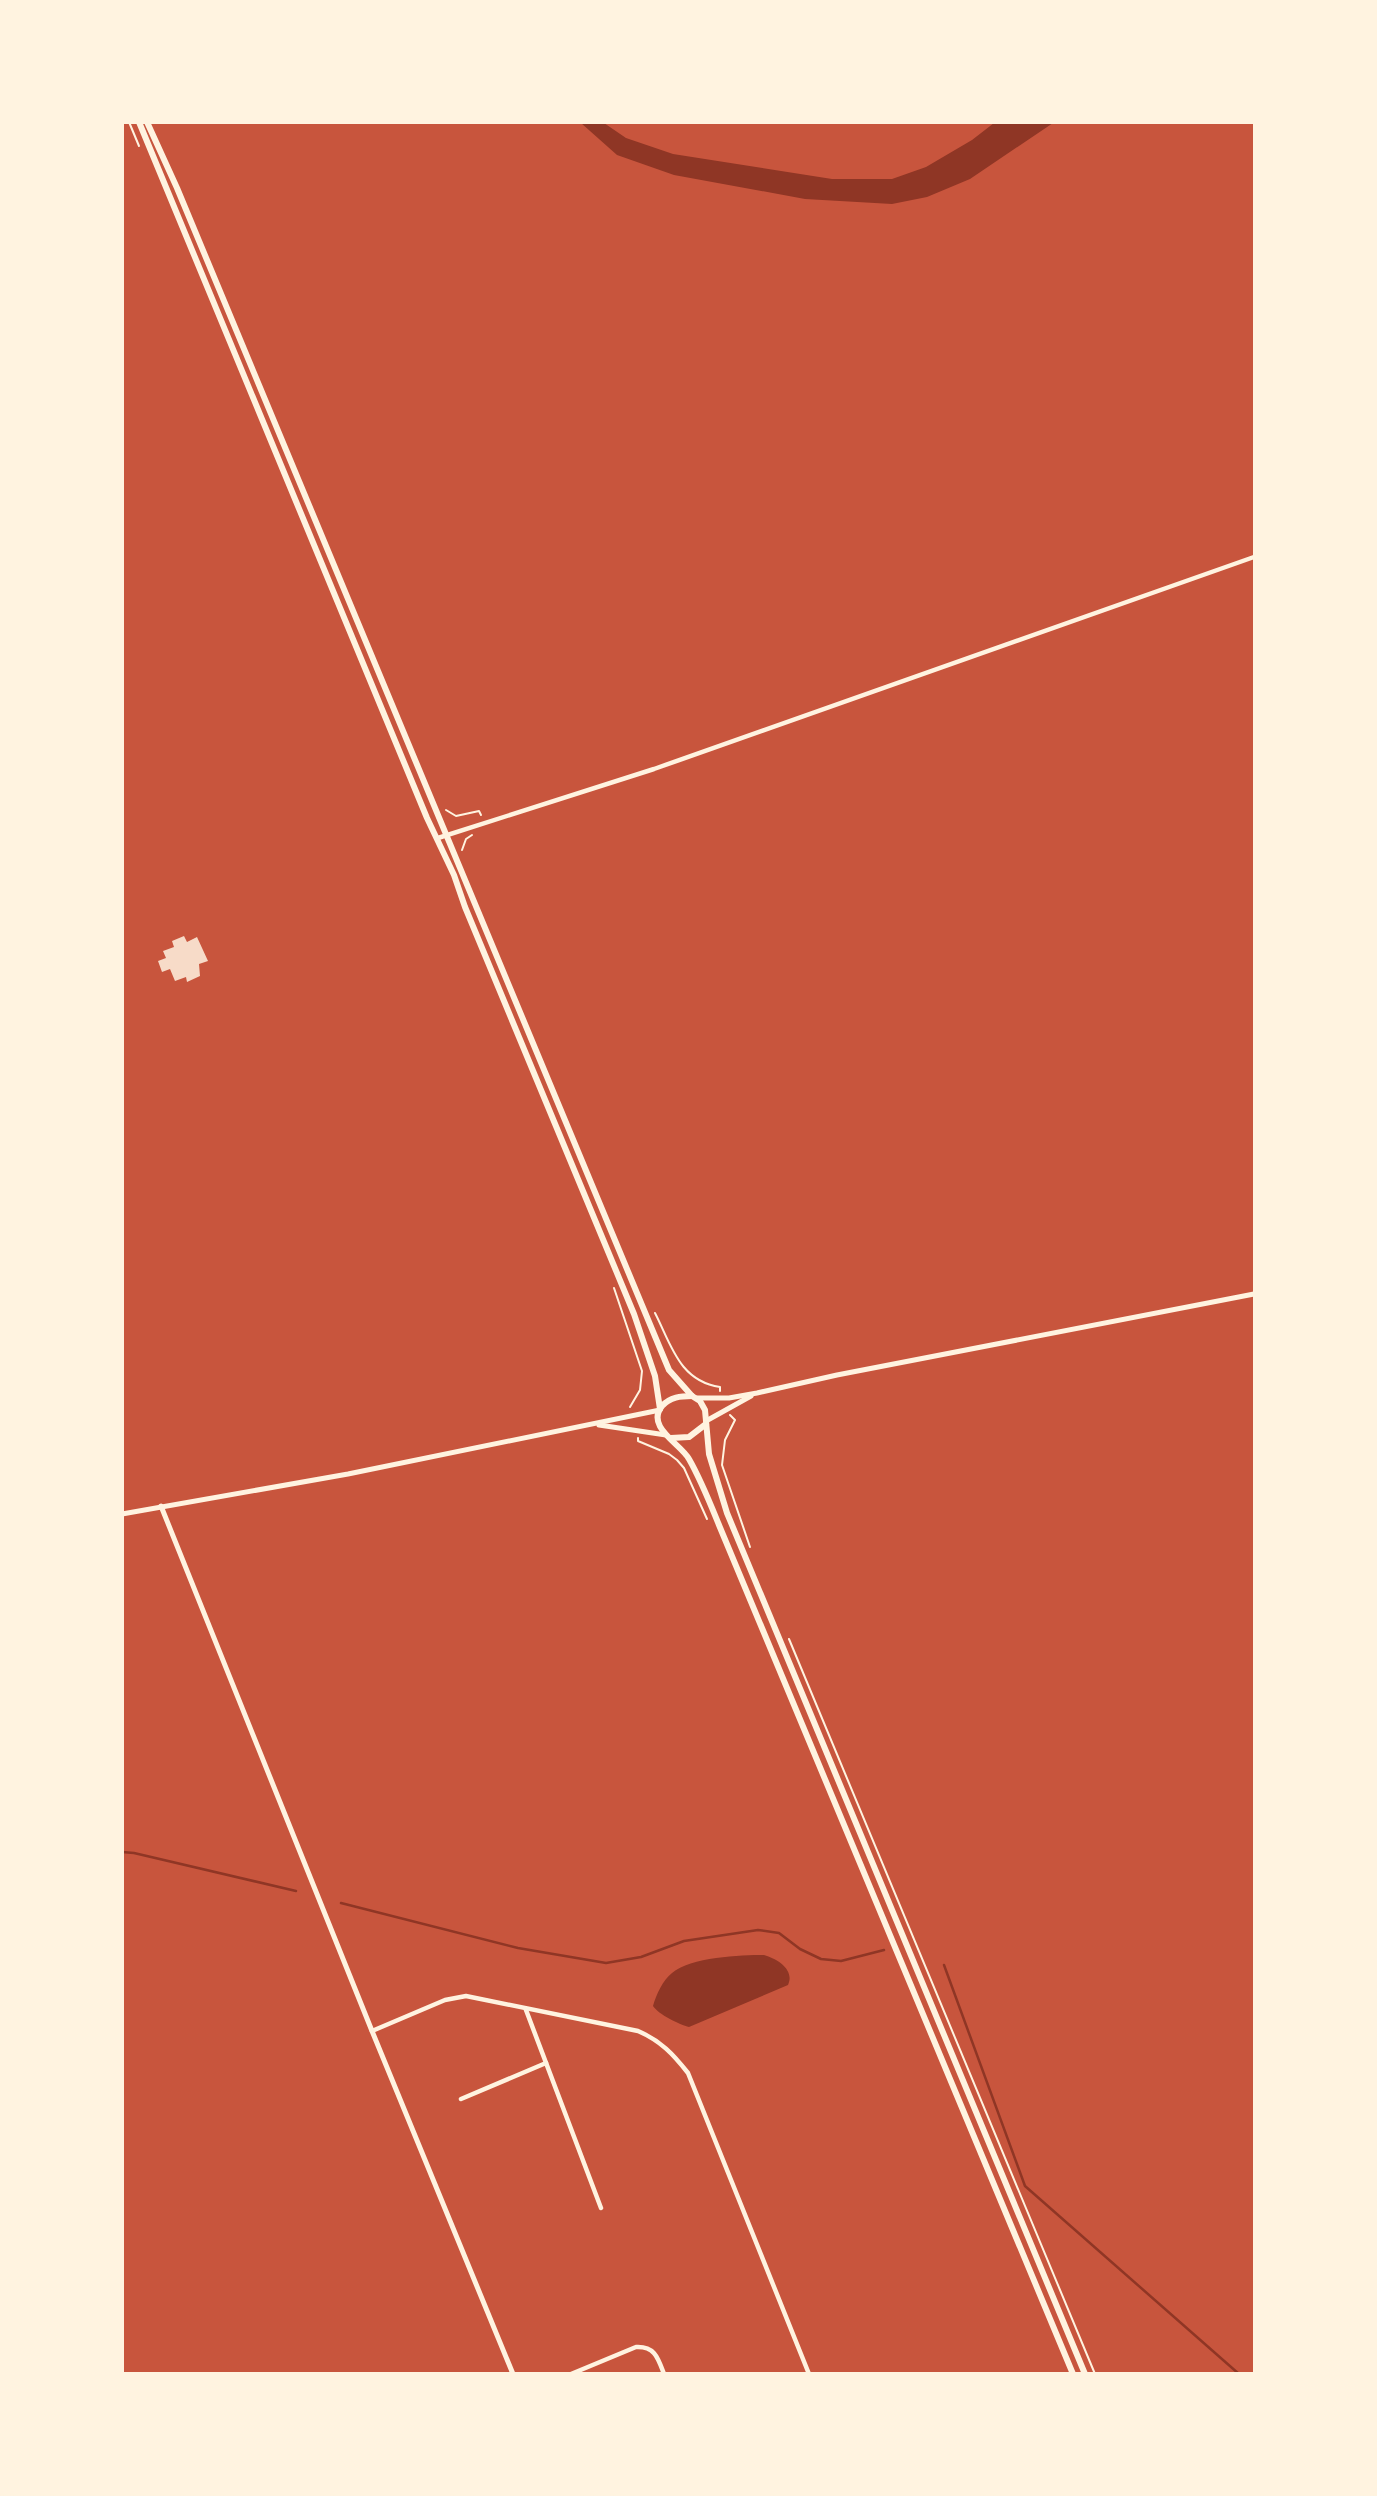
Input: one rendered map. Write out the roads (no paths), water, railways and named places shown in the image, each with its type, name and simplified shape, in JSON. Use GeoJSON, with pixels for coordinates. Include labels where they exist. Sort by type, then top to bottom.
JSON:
{"type":"FeatureCollection","features":[{"type":"Feature","properties":{"kind":"main road"},"geometry":{"type":"LineString","coordinates":[[139,122],[634,1314],[655,1376],[660,1410],[659,1426],[689,1458],[719,1524],[1073,2374]]}},
{"type":"Feature","properties":{"kind":"main road"},"geometry":{"type":"LineString","coordinates":[[147,122],[669,1370],[705,1410],[711,1464],[727,1513],[1085,2374]]}},
{"type":"Feature","properties":{"kind":"main road"},"geometry":{"type":"LineString","coordinates":[[660,1410],[676,1397],[694,1397]]}},
{"type":"Feature","properties":{"kind":"main road"},"geometry":{"type":"LineString","coordinates":[[667,1436],[676,1439],[688,1437],[706,1423]]}},
{"type":"Feature","properties":{"kind":"street"},"geometry":{"type":"LineString","coordinates":[[438,838],[654,769],[1255,557]]}},
{"type":"Feature","properties":{"kind":"street"},"geometry":{"type":"LineString","coordinates":[[694,1397],[729,1398],[757,1393],[825,1377],[1255,1294]]}},
{"type":"Feature","properties":{"kind":"street"},"geometry":{"type":"LineString","coordinates":[[706,1423],[757,1393]]}},
{"type":"Feature","properties":{"kind":"street"},"geometry":{"type":"LineString","coordinates":[[122,1514],[348,1474],[660,1410]]}},
{"type":"Feature","properties":{"kind":"street"},"geometry":{"type":"LineString","coordinates":[[596,1424],[667,1436]]}},
{"type":"Feature","properties":{"kind":"street"},"geometry":{"type":"LineString","coordinates":[[161,1506],[513,2374]]}},
{"type":"Feature","properties":{"kind":"street"},"geometry":{"type":"LineString","coordinates":[[372,2031],[445,2000],[466,1996],[638,2031],[656,2039],[671,2051],[688,2073],[809,2374]]}},
{"type":"Feature","properties":{"kind":"street"},"geometry":{"type":"LineString","coordinates":[[526,2009],[601,2208]]}},
{"type":"Feature","properties":{"kind":"street"},"geometry":{"type":"LineString","coordinates":[[461,2099],[546,2063]]}},
{"type":"Feature","properties":{"kind":"street"},"geometry":{"type":"LineString","coordinates":[[571,2374],[636,2347],[645,2347],[656,2353],[664,2374]]}},
{"type":"Feature","properties":{"kind":"waterway"},"geometry":{"type":"LineString","coordinates":[[122,1852],[296,1891]]}},
{"type":"Feature","properties":{"kind":"waterway"},"geometry":{"type":"LineString","coordinates":[[341,1903],[518,1948],[606,1963],[641,1957],[684,1941],[758,1930],[779,1933],[800,1949],[821,1959],[841,1961],[884,1950]]}},
{"type":"Feature","properties":{"kind":"waterway"},"geometry":{"type":"LineString","coordinates":[[944,1965],[1025,2186],[1239,2374]]}}]}
